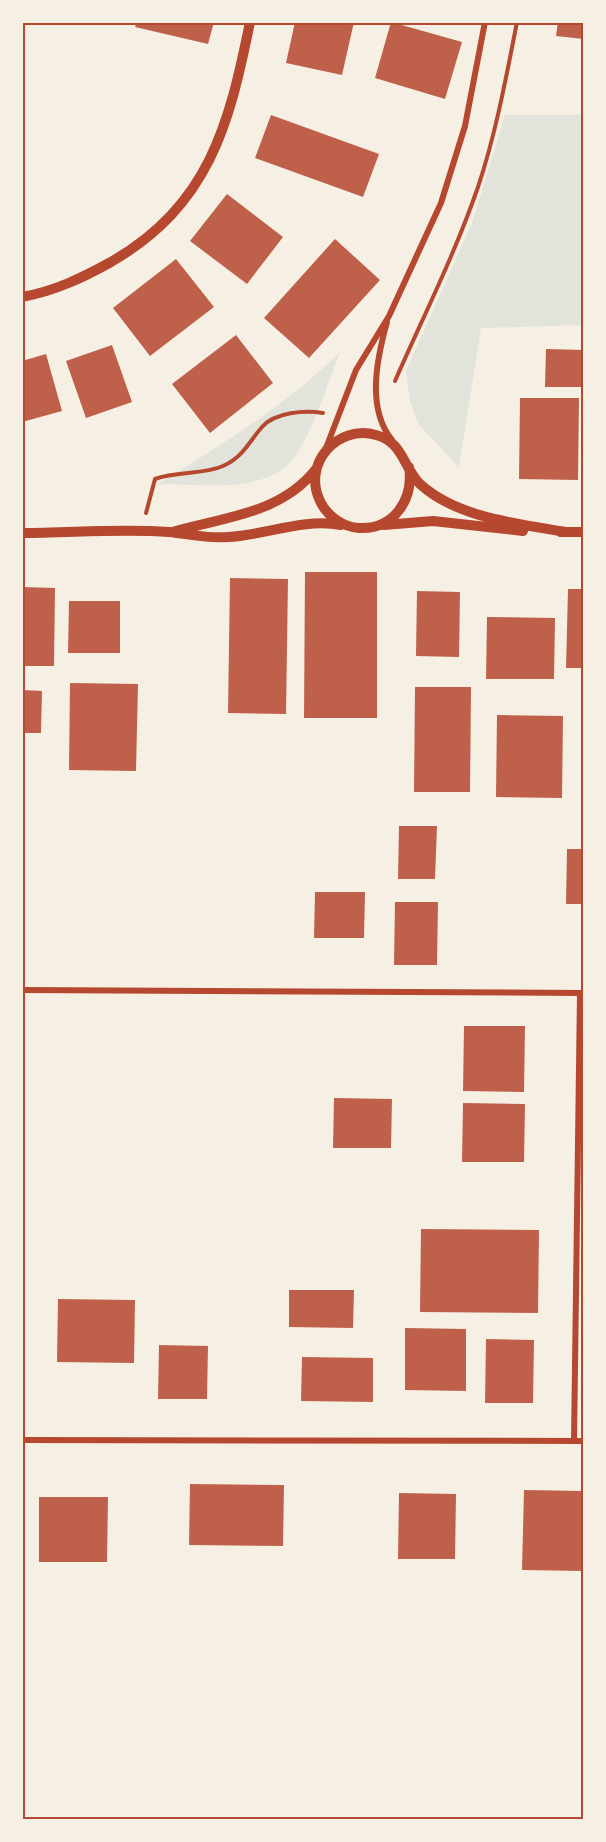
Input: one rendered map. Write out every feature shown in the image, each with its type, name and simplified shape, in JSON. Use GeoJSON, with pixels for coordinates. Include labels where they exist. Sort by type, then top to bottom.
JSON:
{"type":"FeatureCollection","features":[{"type":"Feature","properties":{"kind":"street"},"geometry":{"type":"LineString","coordinates":[[22,297],[50,292],[91,273],[140,245],[174,214],[195,186],[218,144],[236,93],[250,22]]}},
{"type":"Feature","properties":{"kind":"street"},"geometry":{"type":"LineString","coordinates":[[169,532],[265,507],[293,493],[317,468],[360,363],[389,316],[434,222],[454,166],[470,105],[485,22]]}},
{"type":"Feature","properties":{"kind":"street"},"geometry":{"type":"LineString","coordinates":[[389,316],[380,356],[377,398],[382,424],[419,483],[464,508],[500,520],[566,532]]}},
{"type":"Feature","properties":{"kind":"street"},"geometry":{"type":"LineString","coordinates":[[325,451],[342,437],[357,433],[379,436],[398,447]]}},
{"type":"Feature","properties":{"kind":"street"},"geometry":{"type":"LineString","coordinates":[[376,526],[395,515],[404,503],[410,482],[409,467]]}},
{"type":"Feature","properties":{"kind":"street"},"geometry":{"type":"LineString","coordinates":[[317,468],[315,486],[323,507],[339,522],[353,527]]}},
{"type":"Feature","properties":{"kind":"street"},"geometry":{"type":"LineString","coordinates":[[22,533],[169,532],[212,538],[247,536],[305,523],[321,522],[353,527],[433,521],[527,531],[584,532]]}},
{"type":"Feature","properties":{"kind":"street"},"geometry":{"type":"LineString","coordinates":[[22,990],[582,993],[574,1441]]}},
{"type":"Feature","properties":{"kind":"street"},"geometry":{"type":"LineString","coordinates":[[22,1440],[584,1441]]}},
{"type":"Feature","properties":{"kind":"path"},"geometry":{"type":"LineString","coordinates":[[399,373],[425,319],[477,189],[496,130],[517,22]]}},
{"type":"Feature","properties":{"kind":"path"},"geometry":{"type":"LineString","coordinates":[[144,532],[155,479],[168,474],[221,467],[241,456],[263,426],[282,415],[310,411],[339,415]]}},
{"type":"Feature","properties":{"kind":"shaded area"},"geometry":{"type":"Polygon","coordinates":[[[505,115],[583,115],[583,325],[481,328],[459,467],[419,425],[410,402],[406,371],[473,220],[505,115]]]}},
{"type":"Feature","properties":{"kind":"shaded area"},"geometry":{"type":"Polygon","coordinates":[[[340,352],[310,431],[293,459],[284,468],[271,476],[240,484],[206,486],[158,484],[230,439],[275,407],[340,352]]]}},
{"type":"Feature","properties":{"kind":"building"},"geometry":{"type":"Polygon","coordinates":[[[137,22],[214,22],[208,44],[135,27],[137,22]]]}},
{"type":"Feature","properties":{"kind":"building"},"geometry":{"type":"Polygon","coordinates":[[[295,22],[354,22],[342,75],[286,63],[295,22]]]}},
{"type":"Feature","properties":{"kind":"building"},"geometry":{"type":"Polygon","coordinates":[[[391,22],[462,42],[445,99],[375,78],[391,22]]]}},
{"type":"Feature","properties":{"kind":"building"},"geometry":{"type":"Polygon","coordinates":[[[558,22],[584,22],[584,39],[556,36],[558,22]]]}},
{"type":"Feature","properties":{"kind":"building"},"geometry":{"type":"Polygon","coordinates":[[[271,115],[379,154],[363,197],[255,158],[271,115]]]}},
{"type":"Feature","properties":{"kind":"building"},"geometry":{"type":"Polygon","coordinates":[[[227,194],[283,237],[247,284],[190,241],[227,194]]]}},
{"type":"Feature","properties":{"kind":"building"},"geometry":{"type":"Polygon","coordinates":[[[335,239],[380,280],[309,358],[264,318],[335,239]]]}},
{"type":"Feature","properties":{"kind":"building"},"geometry":{"type":"Polygon","coordinates":[[[176,259],[214,307],[150,356],[113,308],[176,259]]]}},
{"type":"Feature","properties":{"kind":"building"},"geometry":{"type":"Polygon","coordinates":[[[236,335],[273,383],[210,433],[172,384],[236,335]]]}},
{"type":"Feature","properties":{"kind":"building"},"geometry":{"type":"Polygon","coordinates":[[[112,345],[132,402],[86,418],[66,361],[112,345]]]}},
{"type":"Feature","properties":{"kind":"building"},"geometry":{"type":"Polygon","coordinates":[[[546,349],[584,350],[584,387],[545,387],[546,349]]]}},
{"type":"Feature","properties":{"kind":"building"},"geometry":{"type":"Polygon","coordinates":[[[46,354],[62,411],[22,422],[22,361],[46,354]]]}},
{"type":"Feature","properties":{"kind":"building"},"geometry":{"type":"Polygon","coordinates":[[[520,398],[579,398],[578,480],[519,479],[520,398]]]}},
{"type":"Feature","properties":{"kind":"building"},"geometry":{"type":"Polygon","coordinates":[[[305,572],[377,572],[377,718],[304,718],[305,572]]]}},
{"type":"Feature","properties":{"kind":"building"},"geometry":{"type":"Polygon","coordinates":[[[230,578],[288,579],[286,714],[228,713],[230,578]]]}},
{"type":"Feature","properties":{"kind":"building"},"geometry":{"type":"Polygon","coordinates":[[[22,587],[55,588],[54,666],[22,666],[22,587]]]}},
{"type":"Feature","properties":{"kind":"building"},"geometry":{"type":"Polygon","coordinates":[[[568,589],[584,589],[584,668],[566,668],[568,589]]]}},
{"type":"Feature","properties":{"kind":"building"},"geometry":{"type":"Polygon","coordinates":[[[417,591],[460,592],[459,657],[416,656],[417,591]]]}},
{"type":"Feature","properties":{"kind":"building"},"geometry":{"type":"Polygon","coordinates":[[[69,601],[120,601],[120,653],[68,653],[69,601]]]}},
{"type":"Feature","properties":{"kind":"building"},"geometry":{"type":"Polygon","coordinates":[[[487,617],[555,618],[554,679],[486,679],[487,617]]]}},
{"type":"Feature","properties":{"kind":"building"},"geometry":{"type":"Polygon","coordinates":[[[70,683],[138,684],[136,771],[69,770],[70,683]]]}},
{"type":"Feature","properties":{"kind":"building"},"geometry":{"type":"Polygon","coordinates":[[[415,687],[471,687],[470,792],[414,792],[415,687]]]}},
{"type":"Feature","properties":{"kind":"building"},"geometry":{"type":"Polygon","coordinates":[[[22,690],[42,691],[41,733],[22,733],[22,690]]]}},
{"type":"Feature","properties":{"kind":"building"},"geometry":{"type":"Polygon","coordinates":[[[497,715],[563,716],[562,798],[496,797],[497,715]]]}},
{"type":"Feature","properties":{"kind":"building"},"geometry":{"type":"Polygon","coordinates":[[[399,826],[437,826],[435,879],[398,879],[399,826]]]}},
{"type":"Feature","properties":{"kind":"building"},"geometry":{"type":"Polygon","coordinates":[[[567,849],[584,849],[584,904],[566,904],[567,849]]]}},
{"type":"Feature","properties":{"kind":"building"},"geometry":{"type":"Polygon","coordinates":[[[315,892],[365,892],[364,938],[314,938],[315,892]]]}},
{"type":"Feature","properties":{"kind":"building"},"geometry":{"type":"Polygon","coordinates":[[[395,902],[438,902],[437,965],[394,965],[395,902]]]}},
{"type":"Feature","properties":{"kind":"building"},"geometry":{"type":"Polygon","coordinates":[[[464,1026],[525,1026],[524,1092],[463,1091],[464,1026]]]}},
{"type":"Feature","properties":{"kind":"building"},"geometry":{"type":"Polygon","coordinates":[[[334,1098],[392,1099],[391,1148],[333,1148],[334,1098]]]}},
{"type":"Feature","properties":{"kind":"building"},"geometry":{"type":"Polygon","coordinates":[[[463,1103],[525,1104],[524,1162],[462,1162],[463,1103]]]}},
{"type":"Feature","properties":{"kind":"building"},"geometry":{"type":"Polygon","coordinates":[[[421,1229],[539,1230],[538,1313],[420,1312],[421,1229]]]}},
{"type":"Feature","properties":{"kind":"building"},"geometry":{"type":"Polygon","coordinates":[[[289,1290],[354,1290],[353,1328],[289,1327],[289,1290]]]}},
{"type":"Feature","properties":{"kind":"building"},"geometry":{"type":"Polygon","coordinates":[[[58,1299],[135,1300],[134,1363],[57,1362],[58,1299]]]}},
{"type":"Feature","properties":{"kind":"building"},"geometry":{"type":"Polygon","coordinates":[[[405,1328],[466,1329],[466,1391],[405,1390],[405,1328]]]}},
{"type":"Feature","properties":{"kind":"building"},"geometry":{"type":"Polygon","coordinates":[[[486,1339],[534,1340],[533,1403],[485,1403],[486,1339]]]}},
{"type":"Feature","properties":{"kind":"building"},"geometry":{"type":"Polygon","coordinates":[[[159,1345],[208,1346],[207,1399],[158,1399],[159,1345]]]}},
{"type":"Feature","properties":{"kind":"building"},"geometry":{"type":"Polygon","coordinates":[[[302,1357],[373,1358],[373,1402],[301,1401],[302,1357]]]}},
{"type":"Feature","properties":{"kind":"building"},"geometry":{"type":"Polygon","coordinates":[[[190,1484],[284,1485],[283,1546],[189,1545],[190,1484]]]}},
{"type":"Feature","properties":{"kind":"building"},"geometry":{"type":"Polygon","coordinates":[[[524,1490],[584,1491],[584,1571],[522,1570],[524,1490]]]}},
{"type":"Feature","properties":{"kind":"building"},"geometry":{"type":"Polygon","coordinates":[[[399,1493],[456,1494],[455,1559],[398,1559],[399,1493]]]}},
{"type":"Feature","properties":{"kind":"building"},"geometry":{"type":"Polygon","coordinates":[[[39,1497],[108,1497],[107,1562],[39,1562],[39,1497]]]}}]}
